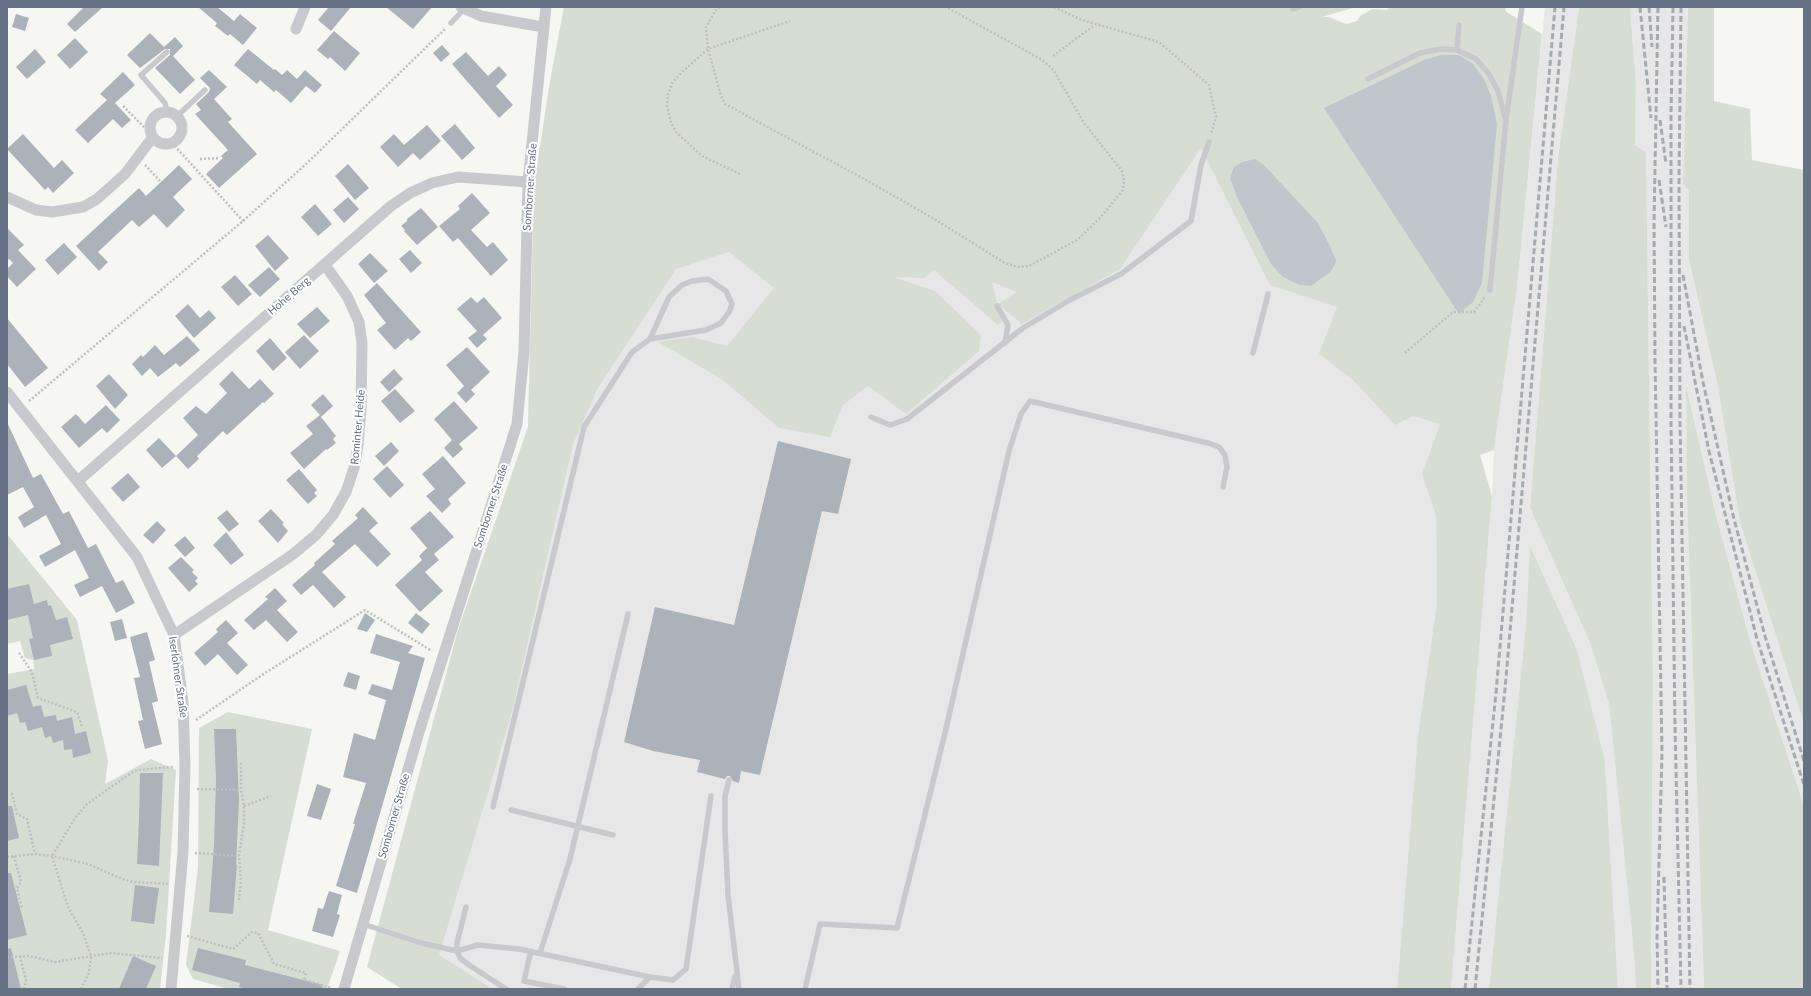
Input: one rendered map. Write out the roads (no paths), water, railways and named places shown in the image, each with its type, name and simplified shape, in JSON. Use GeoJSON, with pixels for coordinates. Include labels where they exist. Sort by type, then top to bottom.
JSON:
{"type":"FeatureCollection","features":[{"type":"Feature","properties":{"kind":"street"},"geometry":{"type":"LineString","coordinates":[[296,28],[304,7]]}},
{"type":"Feature","properties":{"kind":"street","name":"Somborner Straße"},"geometry":{"type":"LineString","coordinates":[[344,989],[442,658],[517,424],[524,352],[528,182],[546,7]]}},
{"type":"Feature","properties":{"kind":"street"},"geometry":{"type":"LineString","coordinates":[[462,8],[481,16],[543,26]]}},
{"type":"Feature","properties":{"kind":"street"},"geometry":{"type":"LineString","coordinates":[[7,197],[36,210],[52,212],[83,207],[97,199],[125,174],[138,157],[151,135],[150,125],[155,116],[172,114],[181,124],[182,130],[179,137],[172,143],[160,143],[151,135]]}},
{"type":"Feature","properties":{"kind":"street","name":"Hohe Berg"},"geometry":{"type":"LineString","coordinates":[[78,481],[391,206],[410,193],[432,183],[458,177],[528,182]]}},
{"type":"Feature","properties":{"kind":"street","name":"Rominter Heide"},"geometry":{"type":"LineString","coordinates":[[174,634],[292,555],[316,535],[333,515],[346,492],[354,468],[358,446],[361,409],[362,343],[359,322],[347,296],[324,265]]}},
{"type":"Feature","properties":{"kind":"street","name":"Iserlohner Straße"},"geometry":{"type":"LineString","coordinates":[[7,392],[137,557],[174,634],[184,703],[185,766],[183,852],[171,989]]}},
{"type":"Feature","properties":{"kind":"lane"},"geometry":{"type":"LineString","coordinates":[[1293,9],[1299,7]]}},
{"type":"Feature","properties":{"kind":"lane"},"geometry":{"type":"LineString","coordinates":[[1490,290],[1506,120],[1522,7]]}},
{"type":"Feature","properties":{"kind":"lane"},"geometry":{"type":"LineString","coordinates":[[451,23],[462,8]]}},
{"type":"Feature","properties":{"kind":"lane"},"geometry":{"type":"LineString","coordinates":[[1457,50],[1459,25]]}},
{"type":"Feature","properties":{"kind":"lane"},"geometry":{"type":"LineString","coordinates":[[1368,79],[1420,53],[1440,50],[1457,50],[1476,59],[1489,74],[1498,91],[1506,120]]}},
{"type":"Feature","properties":{"kind":"lane"},"geometry":{"type":"LineString","coordinates":[[167,52],[141,75],[165,103],[172,114],[205,90]]}},
{"type":"Feature","properties":{"kind":"lane"},"geometry":{"type":"LineString","coordinates":[[870,417],[890,425],[907,419],[1023,328],[1070,300],[1121,274],[1191,221],[1201,165],[1209,142]]}},
{"type":"Feature","properties":{"kind":"lane"},"geometry":{"type":"LineString","coordinates":[[493,807],[584,427],[632,352],[650,339],[706,330],[721,323],[729,312],[732,304],[726,291],[708,279],[692,281],[682,285],[669,297],[650,339]]}},
{"type":"Feature","properties":{"kind":"lane"},"geometry":{"type":"LineString","coordinates":[[1253,353],[1268,294]]}},
{"type":"Feature","properties":{"kind":"lane"},"geometry":{"type":"LineString","coordinates":[[997,306],[1008,326],[1004,343]]}},
{"type":"Feature","properties":{"kind":"lane"},"geometry":{"type":"LineString","coordinates":[[805,989],[820,924],[897,928],[946,725],[1009,451],[1021,414],[1030,401],[1200,441],[1219,447],[1225,455],[1228,467],[1223,487]]}},
{"type":"Feature","properties":{"kind":"lane"},"geometry":{"type":"LineString","coordinates":[[540,953],[570,859],[628,614]]}},
{"type":"Feature","properties":{"kind":"lane"},"geometry":{"type":"LineString","coordinates":[[729,780],[725,796],[728,895],[739,989]]}},
{"type":"Feature","properties":{"kind":"lane"},"geometry":{"type":"LineString","coordinates":[[363,924],[421,943],[458,951],[478,945],[531,951],[602,968],[673,980],[686,969],[711,796]]}},
{"type":"Feature","properties":{"kind":"lane"},"geometry":{"type":"LineString","coordinates":[[511,810],[613,835]]}},
{"type":"Feature","properties":{"kind":"lane"},"geometry":{"type":"LineString","coordinates":[[466,907],[459,932],[458,951],[460,958],[506,989]]}},
{"type":"Feature","properties":{"kind":"lane"},"geometry":{"type":"LineString","coordinates":[[531,951],[524,981],[564,989]]}},
{"type":"Feature","properties":{"kind":"lane"},"geometry":{"type":"LineString","coordinates":[[732,989],[736,972]]}},
{"type":"Feature","properties":{"kind":"lane"},"geometry":{"type":"LineString","coordinates":[[638,989],[650,977]]}},
{"type":"Feature","properties":{"kind":"railway"},"geometry":{"type":"LineString","coordinates":[[1465,989],[1496,693],[1555,7]]}},
{"type":"Feature","properties":{"kind":"railway"},"geometry":{"type":"LineString","coordinates":[[1475,989],[1505,689],[1564,7]]}},
{"type":"Feature","properties":{"kind":"railway"},"geometry":{"type":"LineString","coordinates":[[1640,7],[1651,118]]}},
{"type":"Feature","properties":{"kind":"railway"},"geometry":{"type":"LineString","coordinates":[[1649,7],[1652,47]]}},
{"type":"Feature","properties":{"kind":"railway"},"geometry":{"type":"LineString","coordinates":[[1658,7],[1654,222],[1662,753],[1657,936],[1658,989]]}},
{"type":"Feature","properties":{"kind":"railway"},"geometry":{"type":"LineString","coordinates":[[1673,7],[1671,116],[1671,421],[1675,725],[1681,989]]}},
{"type":"Feature","properties":{"kind":"railway"},"geometry":{"type":"LineString","coordinates":[[1681,7],[1679,179],[1680,423],[1690,989]]}},
{"type":"Feature","properties":{"kind":"railway"},"geometry":{"type":"LineString","coordinates":[[1660,120],[1666,164]]}},
{"type":"Feature","properties":{"kind":"railway"},"geometry":{"type":"LineString","coordinates":[[1659,180],[1666,227]]}},
{"type":"Feature","properties":{"kind":"railway"},"geometry":{"type":"LineString","coordinates":[[1683,275],[1703,382],[1733,515],[1765,636],[1804,761]]}},
{"type":"Feature","properties":{"kind":"railway"},"geometry":{"type":"LineString","coordinates":[[1684,326],[1709,451],[1757,639],[1804,785]]}},
{"type":"Feature","properties":{"kind":"railway"},"geometry":{"type":"LineString","coordinates":[[1664,877],[1667,989]]}}]}
